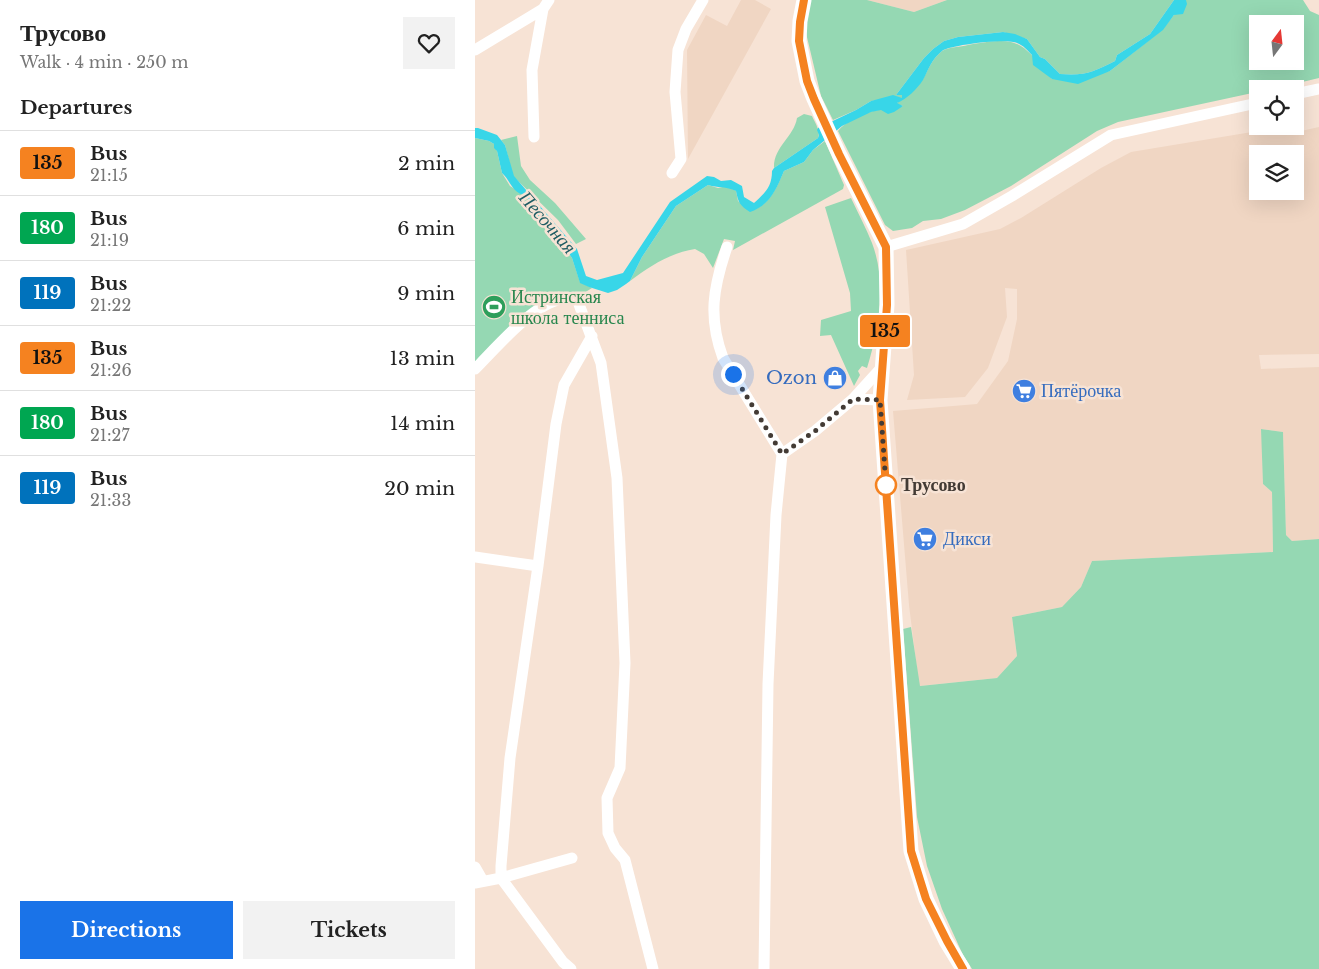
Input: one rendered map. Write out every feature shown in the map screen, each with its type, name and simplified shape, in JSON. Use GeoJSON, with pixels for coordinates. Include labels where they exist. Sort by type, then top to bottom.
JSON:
{"type":"FeatureCollection","features":[{"type":"Feature","properties":{"kind":"main road"},"geometry":{"type":"LineString","coordinates":[[804,0],[799,41],[807,81],[839,154],[886,247],[887,305],[880,400],[911,851],[926,899],[963,969]]}},
{"type":"Feature","properties":{"kind":"street"},"geometry":{"type":"LineString","coordinates":[[672,173],[681,159],[675,92],[678,50],[686,29],[703,0]]}},
{"type":"Feature","properties":{"kind":"street"},"geometry":{"type":"LineString","coordinates":[[475,50],[546,5]]}},
{"type":"Feature","properties":{"kind":"street"},"geometry":{"type":"LineString","coordinates":[[535,137],[532,70],[546,5]]}},
{"type":"Feature","properties":{"kind":"street"},"geometry":{"type":"LineString","coordinates":[[1304,92],[1319,89]]}},
{"type":"Feature","properties":{"kind":"street"},"geometry":{"type":"LineString","coordinates":[[886,247],[963,224],[1111,135],[1249,105]]}},
{"type":"Feature","properties":{"kind":"street"},"geometry":{"type":"LineString","coordinates":[[727,247],[713,299],[714,327],[717,343],[723,358],[782,454],[775,515],[768,684],[764,969]]}},
{"type":"Feature","properties":{"kind":"street"},"geometry":{"type":"LineString","coordinates":[[475,369],[532,314],[561,299],[577,299],[601,363],[617,478],[625,663],[620,768],[607,798],[608,833],[615,848],[625,860],[653,969]]}},
{"type":"Feature","properties":{"kind":"street"},"geometry":{"type":"LineString","coordinates":[[571,969],[563,962],[501,878],[510,758],[538,566],[556,424],[564,385],[592,336]]}},
{"type":"Feature","properties":{"kind":"street"},"geometry":{"type":"LineString","coordinates":[[782,454],[815,431],[853,399],[883,366]]}},
{"type":"Feature","properties":{"kind":"street"},"geometry":{"type":"LineString","coordinates":[[853,399],[880,400]]}},
{"type":"Feature","properties":{"kind":"street"},"geometry":{"type":"LineString","coordinates":[[475,557],[538,566]]}},
{"type":"Feature","properties":{"kind":"street"},"geometry":{"type":"LineString","coordinates":[[475,867],[479,882],[501,878],[572,858]]}},
{"type":"Feature","properties":{"kind":"shaded area"},"geometry":{"type":"Polygon","coordinates":[[[741,0],[755,0],[771,9],[688,159],[687,50],[706,15],[727,26],[741,0]]]}},
{"type":"Feature","properties":{"kind":"shaded area"},"geometry":{"type":"Polygon","coordinates":[[[867,0],[947,0],[914,12],[867,0]]]}},
{"type":"Feature","properties":{"kind":"shaded area"},"geometry":{"type":"Polygon","coordinates":[[[1319,127],[1319,354],[1259,355],[1261,369],[1319,367],[1319,539],[1292,541],[1286,535],[1283,432],[1262,429],[1263,484],[1272,492],[1273,552],[1092,561],[1081,587],[1062,607],[1012,617],[1017,656],[997,678],[919,686],[909,605],[893,411],[977,404],[1008,361],[1017,319],[1017,289],[1005,288],[1007,317],[988,368],[965,397],[907,400],[914,375],[906,250],[1000,229],[1131,152],[1249,132],[1249,135],[1304,135],[1304,130],[1319,127]]]}},
{"type":"Feature","properties":{"kind":"green space"},"geometry":{"type":"Polygon","coordinates":[[[811,0],[867,0],[914,12],[947,0],[1174,0],[1150,34],[1117,55],[1115,61],[1095,70],[1083,74],[1060,74],[1045,59],[1040,57],[1027,39],[1003,32],[958,37],[944,41],[924,58],[896,95],[903,95],[902,98],[871,101],[833,120],[821,96],[806,33],[805,23],[811,0]]]}},
{"type":"Feature","properties":{"kind":"green space"},"geometry":{"type":"Polygon","coordinates":[[[1186,0],[1303,0],[1310,11],[1319,15],[1319,78],[1304,82],[1304,80],[1249,80],[1249,94],[1118,122],[1097,131],[1011,186],[965,210],[941,219],[923,221],[912,228],[893,231],[885,225],[838,131],[851,120],[868,113],[903,106],[897,103],[923,79],[933,61],[942,51],[985,42],[1009,42],[1025,49],[1052,79],[1110,71],[1162,30],[1186,3],[1186,0]]]}},
{"type":"Feature","properties":{"kind":"green space"},"geometry":{"type":"Polygon","coordinates":[[[804,114],[812,116],[818,130],[818,138],[774,168],[780,148],[792,131],[797,118],[804,114]]]}},
{"type":"Feature","properties":{"kind":"green space"},"geometry":{"type":"Polygon","coordinates":[[[517,136],[521,166],[530,180],[555,203],[586,239],[576,244],[558,220],[513,176],[505,145],[501,140],[517,136]]]}},
{"type":"Feature","properties":{"kind":"green space"},"geometry":{"type":"Polygon","coordinates":[[[475,138],[494,144],[502,173],[510,186],[526,196],[538,216],[572,258],[580,282],[592,288],[575,295],[556,296],[475,366],[475,138]]]}},
{"type":"Feature","properties":{"kind":"green space"},"geometry":{"type":"Polygon","coordinates":[[[825,141],[844,185],[843,189],[733,250],[735,241],[724,239],[713,268],[704,254],[695,249],[661,261],[630,281],[642,257],[676,206],[708,185],[718,188],[727,186],[736,191],[738,201],[750,211],[757,208],[763,205],[771,195],[784,171],[804,162],[813,150],[825,141]]]}},
{"type":"Feature","properties":{"kind":"green space"},"geometry":{"type":"Polygon","coordinates":[[[851,198],[865,226],[877,258],[880,289],[878,322],[867,368],[862,366],[858,371],[860,375],[854,386],[831,335],[820,336],[821,320],[851,311],[850,293],[825,207],[851,198]]]}},
{"type":"Feature","properties":{"kind":"green space"},"geometry":{"type":"Polygon","coordinates":[[[1261,429],[1283,432],[1286,535],[1292,541],[1319,539],[1319,969],[972,969],[963,955],[942,909],[927,866],[917,817],[903,629],[911,627],[920,686],[997,678],[1017,656],[1012,617],[1062,607],[1081,587],[1092,561],[1273,552],[1272,492],[1263,484],[1261,429]]]}},
{"type":"Feature","properties":{"kind":"water","name":"Песочная"},"geometry":{"type":"Polygon","coordinates":[[[1174,0],[1186,0],[1187,4],[1183,14],[1174,15],[1163,30],[1110,71],[1078,84],[1052,79],[1033,65],[1032,55],[1017,43],[1002,41],[979,43],[942,51],[933,61],[918,87],[897,103],[903,106],[888,114],[881,110],[871,112],[842,126],[813,150],[804,162],[784,171],[771,196],[757,209],[750,212],[744,208],[739,201],[736,191],[708,185],[676,206],[642,257],[630,281],[617,290],[608,293],[580,283],[572,258],[565,248],[538,216],[526,196],[517,192],[502,173],[494,144],[475,138],[475,128],[497,135],[505,145],[514,176],[577,249],[586,276],[597,280],[623,273],[670,202],[707,176],[721,181],[731,180],[742,186],[744,197],[754,203],[767,189],[774,168],[818,138],[818,128],[871,101],[893,95],[902,98],[902,95],[896,95],[924,58],[944,41],[958,37],[1003,32],[1015,34],[1027,39],[1040,57],[1045,59],[1060,74],[1083,74],[1115,61],[1117,55],[1150,34],[1174,0]]]}},
{"type":"Feature","properties":{"kind":"bus line","name":"135"},"geometry":{"type":"LineString","coordinates":[[804,0],[799,41],[807,81],[839,154],[886,247],[887,305],[880,400],[911,851],[926,899],[963,969]]}},
{"type":"Feature","properties":{"kind":"place","name":"Истринская школа тенниса"},"geometry":{"type":"Point","coordinates":[494,307]}},
{"type":"Feature","properties":{"kind":"place","name":"Ozon"},"geometry":{"type":"Point","coordinates":[835,378]}},
{"type":"Feature","properties":{"kind":"place","name":"Пятёрочка"},"geometry":{"type":"Point","coordinates":[1024,391]}},
{"type":"Feature","properties":{"kind":"place","name":"Трусово"},"geometry":{"type":"Point","coordinates":[886,485]}},
{"type":"Feature","properties":{"kind":"place","name":"Дикси"},"geometry":{"type":"Point","coordinates":[925,539]}},
{"type":"Feature","properties":{"kind":"route"},"geometry":{"type":"LineString","coordinates":[[733,374],[782,454],[815,431],[853,399],[880,400],[886,485]]}}]}
